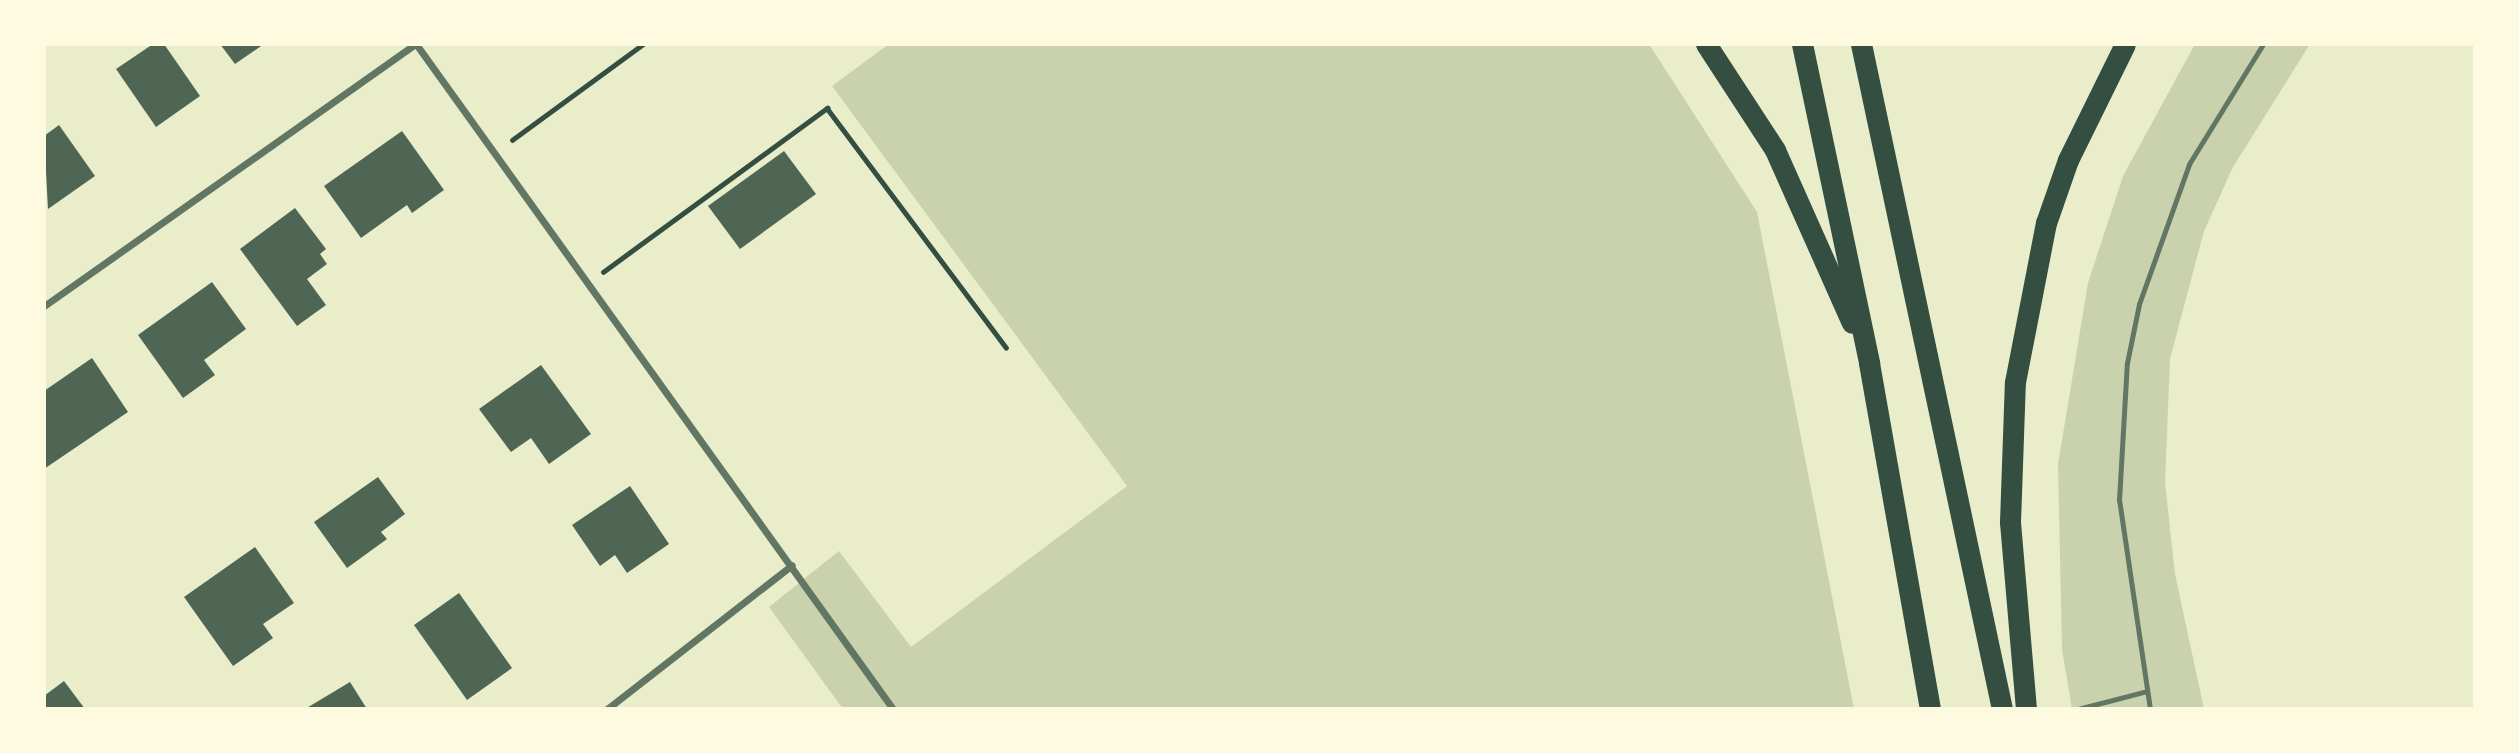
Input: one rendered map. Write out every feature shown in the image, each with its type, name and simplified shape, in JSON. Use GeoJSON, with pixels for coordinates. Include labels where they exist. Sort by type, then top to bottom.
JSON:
{"type":"FeatureCollection","features":[{"type":"Feature","properties":{"kind":"highway"},"geometry":{"type":"LineString","coordinates":[[1706,44],[1775,150],[1870,363]]}},
{"type":"Feature","properties":{"kind":"highway"},"geometry":{"type":"LineString","coordinates":[[1802,44],[1870,363],[1930,709]]}},
{"type":"Feature","properties":{"kind":"highway"},"geometry":{"type":"LineString","coordinates":[[1861,44],[2002,709]]}},
{"type":"Feature","properties":{"kind":"highway"},"geometry":{"type":"LineString","coordinates":[[2026,709],[2010,449],[2030,286],[2068,160],[2125,44]]}},
{"type":"Feature","properties":{"kind":"street"},"geometry":{"type":"LineString","coordinates":[[44,306],[416,44],[893,709]]}},
{"type":"Feature","properties":{"kind":"street"},"geometry":{"type":"LineString","coordinates":[[607,709],[792,565]]}},
{"type":"Feature","properties":{"kind":"lane"},"geometry":{"type":"LineString","coordinates":[[2150,709],[2119,500],[2127,363],[2143,292],[2189,164],[2263,44]]}},
{"type":"Feature","properties":{"kind":"lane"},"geometry":{"type":"LineString","coordinates":[[2078,709],[2147,691]]}},
{"type":"Feature","properties":{"kind":"path"},"geometry":{"type":"LineString","coordinates":[[495,153],[643,44]]}},
{"type":"Feature","properties":{"kind":"path"},"geometry":{"type":"LineString","coordinates":[[589,282],[827,108],[1006,347]]}},
{"type":"Feature","properties":{"kind":"green space"},"geometry":{"type":"Polygon","coordinates":[[[889,44],[1649,44],[1757,212],[1854,709],[843,709],[769,607],[839,551],[911,647],[1127,486],[832,86],[889,44]]]}},
{"type":"Feature","properties":{"kind":"green space"},"geometry":{"type":"Polygon","coordinates":[[[2195,44],[2310,44],[2233,167],[2204,231],[2170,359],[2165,483],[2175,574],[2204,709],[2072,709],[2062,649],[2058,464],[2088,283],[2123,176],[2195,44]]]}},
{"type":"Feature","properties":{"kind":"building"},"geometry":{"type":"Polygon","coordinates":[[[153,44],[164,44],[200,96],[156,127],[116,69],[153,44]]]}},
{"type":"Feature","properties":{"kind":"building"},"geometry":{"type":"Polygon","coordinates":[[[220,44],[264,44],[235,64],[220,44]]]}},
{"type":"Feature","properties":{"kind":"building"},"geometry":{"type":"Polygon","coordinates":[[[59,125],[95,176],[48,209],[44,136],[59,125]]]}},
{"type":"Feature","properties":{"kind":"building"},"geometry":{"type":"Polygon","coordinates":[[[402,131],[444,190],[412,213],[407,205],[361,238],[324,186],[402,131]]]}},
{"type":"Feature","properties":{"kind":"building"},"geometry":{"type":"Polygon","coordinates":[[[784,151],[816,194],[740,249],[708,206],[784,151]]]}},
{"type":"Feature","properties":{"kind":"building"},"geometry":{"type":"Polygon","coordinates":[[[295,208],[326,249],[320,254],[327,264],[307,279],[326,305],[297,326],[240,249],[295,208]]]}},
{"type":"Feature","properties":{"kind":"building"},"geometry":{"type":"Polygon","coordinates":[[[212,282],[246,329],[204,360],[215,375],[183,398],[138,335],[212,282]]]}},
{"type":"Feature","properties":{"kind":"building"},"geometry":{"type":"Polygon","coordinates":[[[92,358],[128,412],[44,469],[44,391],[92,358]]]}},
{"type":"Feature","properties":{"kind":"building"},"geometry":{"type":"Polygon","coordinates":[[[541,365],[591,434],[549,464],[531,438],[511,452],[479,409],[541,365]]]}},
{"type":"Feature","properties":{"kind":"building"},"geometry":{"type":"Polygon","coordinates":[[[378,477],[405,514],[381,532],[387,539],[347,568],[314,522],[378,477]]]}},
{"type":"Feature","properties":{"kind":"building"},"geometry":{"type":"Polygon","coordinates":[[[630,486],[669,544],[627,573],[615,555],[600,566],[572,525],[630,486]]]}},
{"type":"Feature","properties":{"kind":"building"},"geometry":{"type":"Polygon","coordinates":[[[255,547],[294,603],[263,624],[273,638],[233,666],[184,597],[255,547]]]}},
{"type":"Feature","properties":{"kind":"building"},"geometry":{"type":"Polygon","coordinates":[[[459,593],[512,668],[467,700],[414,625],[459,593]]]}},
{"type":"Feature","properties":{"kind":"building"},"geometry":{"type":"Polygon","coordinates":[[[64,681],[85,709],[44,709],[44,696],[64,681]]]}},
{"type":"Feature","properties":{"kind":"building"},"geometry":{"type":"Polygon","coordinates":[[[350,682],[367,709],[305,709],[350,682]]]}}]}
